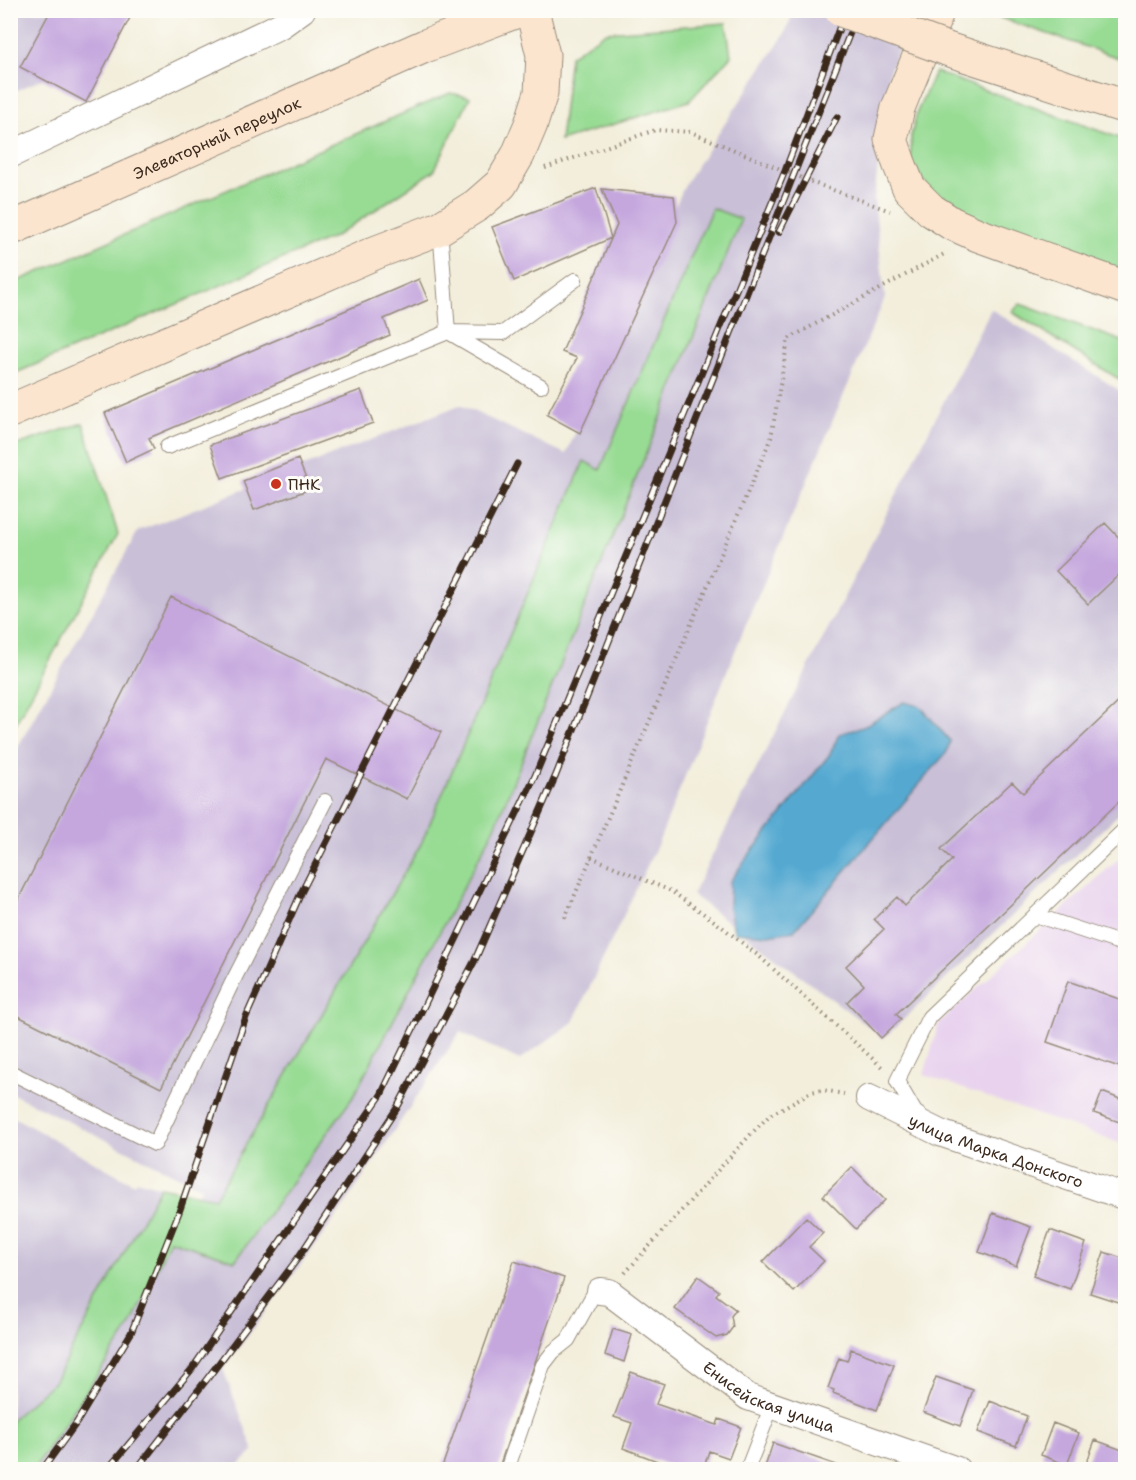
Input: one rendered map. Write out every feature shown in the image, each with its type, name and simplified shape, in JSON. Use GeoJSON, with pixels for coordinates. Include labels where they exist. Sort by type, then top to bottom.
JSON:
{"type":"FeatureCollection","features":[{"type":"Feature","properties":{"kind":"main road","name":"Элеваторный переулок"},"geometry":{"type":"LineString","coordinates":[[10,229],[425,46],[520,10]]}},
{"type":"Feature","properties":{"kind":"main road"},"geometry":{"type":"LineString","coordinates":[[10,411],[377,252],[440,228],[477,205],[501,184],[518,155],[531,124],[540,93],[543,55],[532,10]]}},
{"type":"Feature","properties":{"kind":"main road"},"geometry":{"type":"LineString","coordinates":[[840,10],[947,49],[1125,107]]}},
{"type":"Feature","properties":{"kind":"main road"},"geometry":{"type":"LineString","coordinates":[[938,10],[898,108],[891,139],[909,188],[931,210],[951,224],[1125,288]]}},
{"type":"Feature","properties":{"kind":"street"},"geometry":{"type":"LineString","coordinates":[[10,155],[281,25],[302,10]]}},
{"type":"Feature","properties":{"kind":"street","name":"улица Марка Донского"},"geometry":{"type":"LineString","coordinates":[[869,1098],[940,1133],[1125,1197]]}},
{"type":"Feature","properties":{"kind":"street","name":"Енисейская улица"},"geometry":{"type":"LineString","coordinates":[[604,1292],[748,1397],[948,1468]]}},
{"type":"Feature","properties":{"kind":"lane"},"geometry":{"type":"LineString","coordinates":[[440,228],[448,332]]}},
{"type":"Feature","properties":{"kind":"lane"},"geometry":{"type":"LineString","coordinates":[[167,447],[448,332],[503,333],[575,280]]}},
{"type":"Feature","properties":{"kind":"lane"},"geometry":{"type":"LineString","coordinates":[[448,332],[541,386]]}},
{"type":"Feature","properties":{"kind":"lane"},"geometry":{"type":"LineString","coordinates":[[10,1072],[154,1144],[231,985],[325,801]]}},
{"type":"Feature","properties":{"kind":"lane"},"geometry":{"type":"LineString","coordinates":[[940,1133],[915,1112],[897,1081],[929,1017],[1125,828]]}},
{"type":"Feature","properties":{"kind":"lane"},"geometry":{"type":"LineString","coordinates":[[1035,915],[1125,945]]}},
{"type":"Feature","properties":{"kind":"lane"},"geometry":{"type":"LineString","coordinates":[[507,1470],[543,1365],[553,1352],[568,1340],[592,1295],[604,1292]]}},
{"type":"Feature","properties":{"kind":"lane"},"geometry":{"type":"LineString","coordinates":[[747,1470],[772,1405]]}},
{"type":"Feature","properties":{"kind":"path"},"geometry":{"type":"LineString","coordinates":[[545,168],[655,130],[691,132],[894,213]]}},
{"type":"Feature","properties":{"kind":"path"},"geometry":{"type":"LineString","coordinates":[[565,918],[771,438],[788,339],[978,235]]}},
{"type":"Feature","properties":{"kind":"path"},"geometry":{"type":"LineString","coordinates":[[591,857],[671,891],[717,923],[759,957],[897,1081]]}},
{"type":"Feature","properties":{"kind":"path"},"geometry":{"type":"LineString","coordinates":[[604,1292],[770,1115],[811,1092],[823,1090],[869,1098]]}},
{"type":"Feature","properties":{"kind":"shaded area"},"geometry":{"type":"Polygon","coordinates":[[[10,11],[101,11],[71,66],[11,93],[10,11]]]}},
{"type":"Feature","properties":{"kind":"shaded area"},"geometry":{"type":"Polygon","coordinates":[[[794,11],[915,11],[889,72],[874,199],[885,298],[744,629],[659,841],[573,1022],[520,1060],[460,1032],[340,1212],[223,1369],[254,1451],[235,1469],[11,1469],[10,1115],[134,1184],[136,1180],[196,1197],[202,1188],[11,1093],[11,759],[138,531],[460,405],[566,454],[686,182],[784,35],[794,11]]]}},
{"type":"Feature","properties":{"kind":"shaded area"},"geometry":{"type":"Polygon","coordinates":[[[991,309],[1125,394],[1125,808],[884,1038],[692,895],[991,309]]]}},
{"type":"Feature","properties":{"kind":"shaded area"},"geometry":{"type":"Polygon","coordinates":[[[1125,853],[1125,1145],[924,1075],[939,1023],[1125,853]]]}},
{"type":"Feature","properties":{"kind":"green space"},"geometry":{"type":"Polygon","coordinates":[[[980,11],[1125,11],[1125,60],[980,11]]]}},
{"type":"Feature","properties":{"kind":"green space"},"geometry":{"type":"Polygon","coordinates":[[[726,23],[731,56],[689,101],[560,141],[570,56],[606,32],[726,23]]]}},
{"type":"Feature","properties":{"kind":"green space"},"geometry":{"type":"Polygon","coordinates":[[[935,72],[1125,140],[1125,271],[947,210],[911,162],[911,136],[917,112],[935,72]]]}},
{"type":"Feature","properties":{"kind":"green space"},"geometry":{"type":"Polygon","coordinates":[[[450,93],[470,97],[434,171],[336,236],[11,375],[11,284],[450,93]]]}},
{"type":"Feature","properties":{"kind":"green space"},"geometry":{"type":"Polygon","coordinates":[[[712,208],[741,219],[495,827],[353,1097],[235,1261],[170,1240],[131,1325],[34,1469],[11,1469],[11,1420],[54,1382],[160,1187],[215,1198],[421,844],[584,461],[600,470],[712,208]]]}},
{"type":"Feature","properties":{"kind":"green space"},"geometry":{"type":"Polygon","coordinates":[[[1020,304],[1125,342],[1125,383],[1012,312],[1020,304]]]}},
{"type":"Feature","properties":{"kind":"green space"},"geometry":{"type":"Polygon","coordinates":[[[83,423],[118,534],[11,732],[11,447],[83,423]]]}},
{"type":"Feature","properties":{"kind":"water"},"geometry":{"type":"Polygon","coordinates":[[[904,702],[920,706],[950,741],[947,752],[794,931],[768,935],[734,932],[729,907],[730,882],[745,860],[830,754],[839,734],[863,727],[904,702]]]}},
{"type":"Feature","properties":{"kind":"building"},"geometry":{"type":"Polygon","coordinates":[[[51,10],[134,10],[86,102],[20,67],[51,10]]]}},
{"type":"Feature","properties":{"kind":"building"},"geometry":{"type":"Polygon","coordinates":[[[596,188],[611,238],[514,281],[492,227],[596,188]]]}},
{"type":"Feature","properties":{"kind":"building"},"geometry":{"type":"Polygon","coordinates":[[[602,189],[674,196],[677,222],[580,433],[547,415],[577,358],[562,352],[617,225],[602,189]]]}},
{"type":"Feature","properties":{"kind":"building"},"geometry":{"type":"Polygon","coordinates":[[[419,279],[428,300],[384,319],[390,335],[149,438],[154,449],[126,462],[105,413],[419,279]]]}},
{"type":"Feature","properties":{"kind":"building"},"geometry":{"type":"Polygon","coordinates":[[[361,390],[373,423],[222,478],[210,445],[361,390]]]}},
{"type":"Feature","properties":{"kind":"building"},"geometry":{"type":"Polygon","coordinates":[[[298,459],[310,489],[254,510],[243,481],[298,459]]]}},
{"type":"Feature","properties":{"kind":"building"},"geometry":{"type":"Polygon","coordinates":[[[1105,523],[1125,544],[1125,569],[1088,604],[1056,571],[1105,523]]]}},
{"type":"Feature","properties":{"kind":"building"},"geometry":{"type":"Polygon","coordinates":[[[171,597],[441,732],[407,799],[326,759],[161,1088],[10,1012],[10,916],[171,597]]]}},
{"type":"Feature","properties":{"kind":"building"},"geometry":{"type":"Polygon","coordinates":[[[1125,696],[1125,796],[896,1014],[901,1019],[881,1038],[847,1002],[864,985],[846,966],[884,929],[874,919],[897,897],[905,906],[952,860],[941,849],[1012,782],[1023,793],[1125,696]]]}},
{"type":"Feature","properties":{"kind":"building"},"geometry":{"type":"Polygon","coordinates":[[[1068,981],[1125,1001],[1125,1069],[1047,1042],[1068,981]]]}},
{"type":"Feature","properties":{"kind":"building"},"geometry":{"type":"Polygon","coordinates":[[[1102,1092],[1125,1101],[1125,1124],[1094,1113],[1102,1092]]]}},
{"type":"Feature","properties":{"kind":"building"},"geometry":{"type":"Polygon","coordinates":[[[852,1167],[885,1200],[856,1229],[823,1196],[852,1167]]]}},
{"type":"Feature","properties":{"kind":"building"},"geometry":{"type":"Polygon","coordinates":[[[993,1213],[1031,1227],[1016,1266],[979,1252],[993,1213]]]}},
{"type":"Feature","properties":{"kind":"building"},"geometry":{"type":"Polygon","coordinates":[[[806,1217],[823,1233],[809,1247],[824,1261],[794,1292],[763,1262],[806,1217]]]}},
{"type":"Feature","properties":{"kind":"building"},"geometry":{"type":"Polygon","coordinates":[[[1050,1230],[1086,1243],[1070,1289],[1033,1276],[1050,1230]]]}},
{"type":"Feature","properties":{"kind":"building"},"geometry":{"type":"Polygon","coordinates":[[[1104,1252],[1125,1259],[1124,1304],[1090,1293],[1104,1252]]]}},
{"type":"Feature","properties":{"kind":"building"},"geometry":{"type":"Polygon","coordinates":[[[514,1261],[564,1278],[498,1470],[441,1470],[514,1261]]]}},
{"type":"Feature","properties":{"kind":"building"},"geometry":{"type":"Polygon","coordinates":[[[698,1276],[719,1291],[716,1295],[736,1310],[731,1316],[733,1327],[727,1335],[716,1338],[675,1309],[698,1276]]]}},
{"type":"Feature","properties":{"kind":"building"},"geometry":{"type":"Polygon","coordinates":[[[613,1329],[632,1335],[624,1362],[605,1355],[613,1329]]]}},
{"type":"Feature","properties":{"kind":"building"},"geometry":{"type":"Polygon","coordinates":[[[851,1349],[894,1365],[877,1410],[833,1393],[834,1390],[828,1388],[839,1358],[847,1361],[851,1349]]]}},
{"type":"Feature","properties":{"kind":"building"},"geometry":{"type":"Polygon","coordinates":[[[631,1372],[664,1384],[656,1404],[717,1425],[719,1419],[741,1427],[729,1458],[709,1451],[703,1470],[681,1470],[623,1448],[632,1423],[614,1417],[631,1372]]]}},
{"type":"Feature","properties":{"kind":"building"},"geometry":{"type":"Polygon","coordinates":[[[936,1377],[973,1390],[960,1426],[923,1412],[936,1377]]]}},
{"type":"Feature","properties":{"kind":"building"},"geometry":{"type":"Polygon","coordinates":[[[990,1401],[1027,1416],[1016,1446],[978,1432],[990,1401]]]}},
{"type":"Feature","properties":{"kind":"building"},"geometry":{"type":"Polygon","coordinates":[[[1053,1423],[1079,1433],[1067,1465],[1041,1455],[1053,1423]]]}},
{"type":"Feature","properties":{"kind":"building"},"geometry":{"type":"Polygon","coordinates":[[[1095,1440],[1125,1451],[1123,1470],[1084,1470],[1095,1440]]]}},
{"type":"Feature","properties":{"kind":"building"},"geometry":{"type":"Polygon","coordinates":[[[773,1443],[848,1469],[848,1470],[764,1470],[773,1443]]]}},
{"type":"Feature","properties":{"kind":"railway"},"geometry":{"type":"LineString","coordinates":[[107,1470],[192,1369],[381,1095],[535,776],[785,171],[846,10]]}},
{"type":"Feature","properties":{"kind":"railway"},"geometry":{"type":"LineString","coordinates":[[136,1470],[298,1258],[397,1108],[474,962],[556,775],[859,10]]}},
{"type":"Feature","properties":{"kind":"railway"},"geometry":{"type":"LineString","coordinates":[[779,232],[837,117]]}},
{"type":"Feature","properties":{"kind":"railway"},"geometry":{"type":"LineString","coordinates":[[42,1470],[77,1422],[131,1333],[179,1212],[246,1017],[301,893],[517,464]]}},
{"type":"Feature","properties":{"kind":"place","name":"ПНК"},"geometry":{"type":"Point","coordinates":[276,484]}}]}
